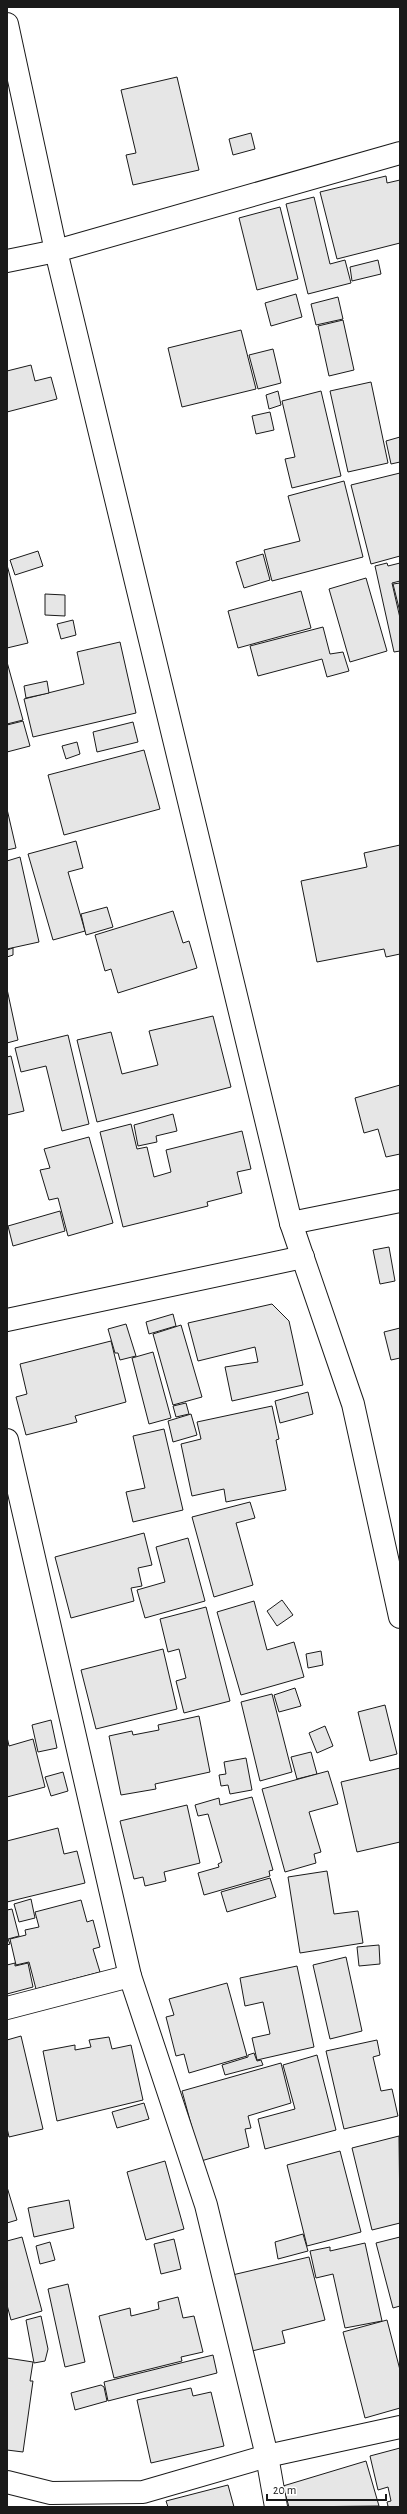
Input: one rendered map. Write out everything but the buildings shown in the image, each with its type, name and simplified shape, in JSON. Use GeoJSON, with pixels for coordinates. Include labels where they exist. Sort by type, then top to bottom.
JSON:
{"type":"FeatureCollection","features":[{"type":"Feature","properties":{"kind":"street"},"geometry":{"type":"LineString","coordinates":[[7,24],[56,252],[291,1223],[353,1404],[400,1617]]}},
{"type":"Feature","properties":{"kind":"street"},"geometry":{"type":"LineString","coordinates":[[7,261],[56,252],[400,152]]}},
{"type":"Feature","properties":{"kind":"street"},"geometry":{"type":"LineString","coordinates":[[291,1223],[400,1201]]}},
{"type":"Feature","properties":{"kind":"street"},"geometry":{"type":"LineString","coordinates":[[7,1320],[303,1257]]}},
{"type":"Feature","properties":{"kind":"street"},"geometry":{"type":"LineString","coordinates":[[7,1440],[130,1976],[206,2205],[267,2456],[276,2507]]}},
{"type":"Feature","properties":{"kind":"street"},"geometry":{"type":"LineString","coordinates":[[7,2008],[130,1976]]}},
{"type":"Feature","properties":{"kind":"street"},"geometry":{"type":"LineString","coordinates":[[7,2482],[50,2493],[143,2492],[267,2456],[400,2428]]}}]}
